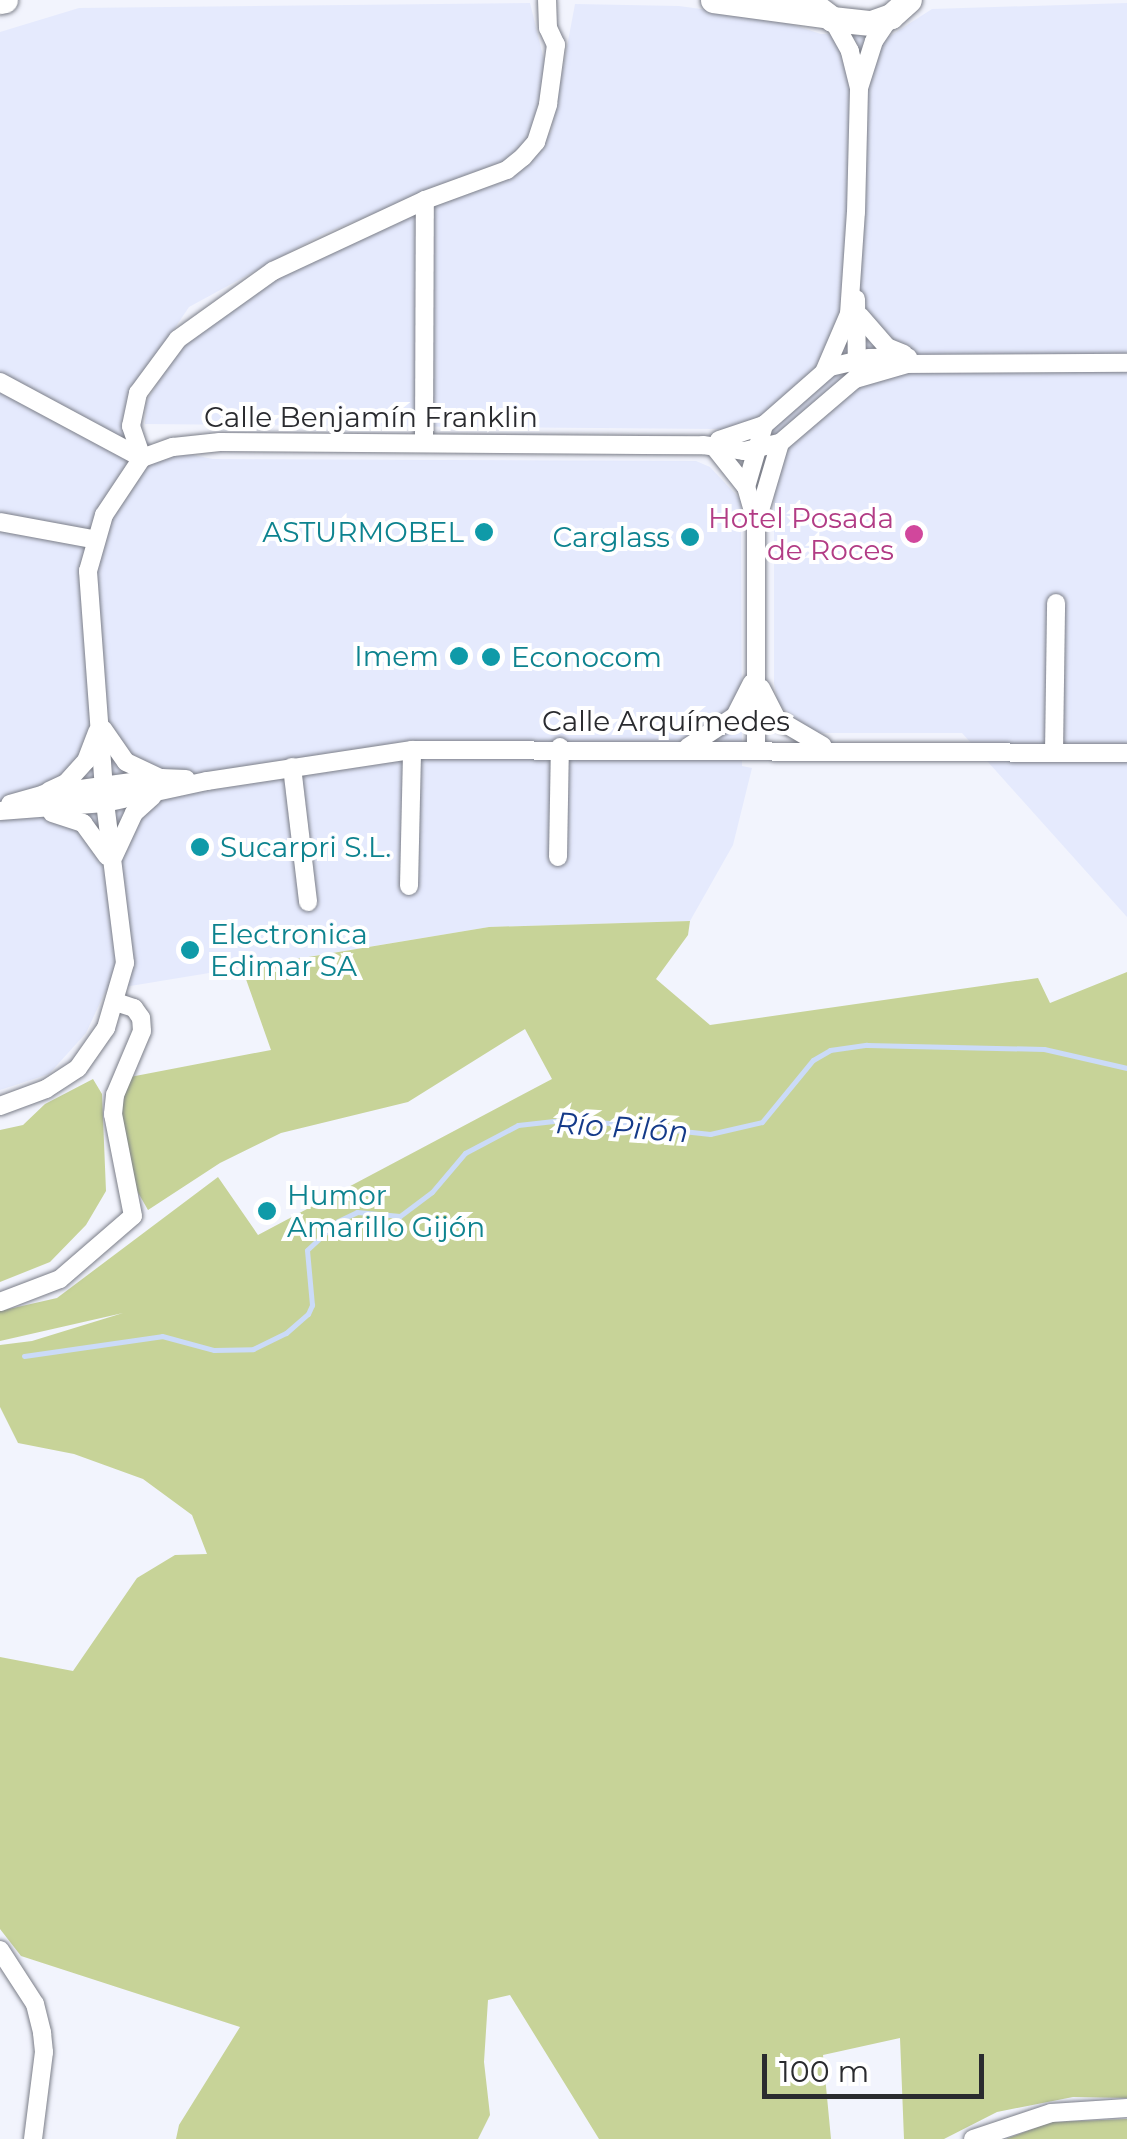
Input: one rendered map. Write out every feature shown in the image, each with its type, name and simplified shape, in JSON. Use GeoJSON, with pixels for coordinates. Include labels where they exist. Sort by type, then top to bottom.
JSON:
{"type":"FeatureCollection","features":[{"type":"Feature","properties":{"kind":"highway"},"geometry":{"type":"LineString","coordinates":[[713,0],[821,11],[871,23],[900,8]]}},
{"type":"Feature","properties":{"kind":"street"},"geometry":{"type":"LineString","coordinates":[[142,458],[131,426],[138,393],[178,339],[273,270],[424,200],[507,170],[536,142],[548,104],[556,45],[548,28],[547,0]]}},
{"type":"Feature","properties":{"kind":"street"},"geometry":{"type":"LineString","coordinates":[[859,88],[874,41],[900,8]]}},
{"type":"Feature","properties":{"kind":"street"},"geometry":{"type":"LineString","coordinates":[[821,11],[850,51],[859,88],[854,315],[861,371]]}},
{"type":"Feature","properties":{"kind":"street"},"geometry":{"type":"LineString","coordinates":[[424,200],[424,442]]}},
{"type":"Feature","properties":{"kind":"street"},"geometry":{"type":"LineString","coordinates":[[854,315],[887,347],[916,359]]}},
{"type":"Feature","properties":{"kind":"street"},"geometry":{"type":"LineString","coordinates":[[746,487],[764,425],[824,372],[854,315]]}},
{"type":"Feature","properties":{"kind":"street"},"geometry":{"type":"LineString","coordinates":[[824,372],[861,371],[916,359],[1127,363]]}},
{"type":"Feature","properties":{"kind":"street"},"geometry":{"type":"LineString","coordinates":[[756,524],[780,443],[861,371]]}},
{"type":"Feature","properties":{"kind":"street"},"geometry":{"type":"LineString","coordinates":[[0,382],[142,458]]}},
{"type":"Feature","properties":{"kind":"street","name":"Calle Benjamín Franklin"},"geometry":{"type":"LineString","coordinates":[[712,444],[764,425]]}},
{"type":"Feature","properties":{"kind":"street","name":"Calle Benjamín Franklin"},"geometry":{"type":"LineString","coordinates":[[142,458],[173,447],[220,442],[712,444],[756,449],[780,443]]}},
{"type":"Feature","properties":{"kind":"street"},"geometry":{"type":"LineString","coordinates":[[712,444],[746,487],[756,524],[756,749]]}},
{"type":"Feature","properties":{"kind":"street"},"geometry":{"type":"LineString","coordinates":[[756,449],[762,460],[762,503]]}},
{"type":"Feature","properties":{"kind":"street"},"geometry":{"type":"LineString","coordinates":[[0,1106],[46,1089],[78,1068],[106,1028],[126,963],[104,796],[88,570],[94,539],[115,492],[142,458]]}},
{"type":"Feature","properties":{"kind":"street"},"geometry":{"type":"LineString","coordinates":[[0,522],[94,539]]}},
{"type":"Feature","properties":{"kind":"street"},"geometry":{"type":"LineString","coordinates":[[1054,753],[1056,604]]}},
{"type":"Feature","properties":{"kind":"street"},"geometry":{"type":"LineString","coordinates":[[683,749],[713,734],[735,716],[756,673]]}},
{"type":"Feature","properties":{"kind":"street"},"geometry":{"type":"LineString","coordinates":[[756,673],[777,720],[808,741],[836,751]]}},
{"type":"Feature","properties":{"kind":"street"},"geometry":{"type":"LineString","coordinates":[[100,722],[109,743],[126,762],[160,785],[134,813],[116,844],[112,866]]}},
{"type":"Feature","properties":{"kind":"street"},"geometry":{"type":"LineString","coordinates":[[100,722],[86,761],[43,803],[83,823],[99,840],[112,866]]}},
{"type":"Feature","properties":{"kind":"street"},"geometry":{"type":"LineString","coordinates":[[558,857],[560,748]]}},
{"type":"Feature","properties":{"kind":"street"},"geometry":{"type":"LineString","coordinates":[[408,886],[412,750]]}},
{"type":"Feature","properties":{"kind":"street","name":"Calle Arquímedes"},"geometry":{"type":"LineString","coordinates":[[160,785],[412,750],[1127,753]]}},
{"type":"Feature","properties":{"kind":"street"},"geometry":{"type":"LineString","coordinates":[[292,767],[308,902]]}},
{"type":"Feature","properties":{"kind":"street","name":"Calle Arquímedes"},"geometry":{"type":"LineString","coordinates":[[5,810],[187,779]]}},
{"type":"Feature","properties":{"kind":"street","name":"Calle Arquímedes"},"geometry":{"type":"LineString","coordinates":[[5,810],[187,779],[206,781]]}},
{"type":"Feature","properties":{"kind":"street"},"geometry":{"type":"LineString","coordinates":[[0,1302],[60,1279],[134,1216],[113,1114],[115,1095],[142,1031],[142,1018],[134,1008],[116,1002]]}},
{"type":"Feature","properties":{"kind":"street"},"geometry":{"type":"LineString","coordinates":[[0,1950],[34,2004],[42,2033],[44,2052],[33,2139]]}},
{"type":"Feature","properties":{"kind":"street"},"geometry":{"type":"LineString","coordinates":[[972,2139],[1051,2112],[1127,2108]]}},
{"type":"Feature","properties":{"kind":"shaded area"},"geometry":{"type":"Polygon","coordinates":[[[530,3],[545,64],[533,136],[510,159],[323,234],[189,307],[129,396],[141,435],[153,447],[213,459],[696,461],[710,467],[741,500],[742,766],[752,768],[733,845],[690,921],[489,927],[106,990],[86,1033],[49,1074],[0,1090],[0,32],[79,8],[530,3]]]}},
{"type":"Feature","properties":{"kind":"shaded area"},"geometry":{"type":"Polygon","coordinates":[[[1127,3],[1127,917],[962,733],[811,733],[778,704],[774,683],[774,494],[722,429],[145,424],[146,402],[177,351],[267,281],[358,233],[515,172],[551,132],[575,4],[679,6],[775,19],[821,34],[890,36],[932,9],[1127,3]]]}},
{"type":"Feature","properties":{"kind":"green space"},"geometry":{"type":"Polygon","coordinates":[[[690,921],[688,935],[656,979],[710,1025],[1038,978],[1050,1003],[1127,972],[1127,2098],[1073,2097],[997,2112],[944,2139],[904,2139],[900,2038],[823,2055],[831,2139],[599,2139],[510,1995],[488,2000],[484,2062],[490,2115],[478,2139],[176,2139],[179,2125],[240,2027],[21,1956],[0,1929],[0,1657],[73,1671],[137,1578],[175,1555],[207,1554],[192,1515],[143,1479],[74,1454],[18,1443],[0,1407],[0,1345],[32,1341],[123,1313],[0,1341],[0,1311],[57,1298],[218,1177],[258,1235],[552,1079],[525,1029],[408,1102],[281,1133],[220,1163],[148,1210],[136,1189],[124,1141],[121,1107],[130,1077],[271,1050],[242,968],[489,927],[690,921]]]}},
{"type":"Feature","properties":{"kind":"green space"},"geometry":{"type":"Polygon","coordinates":[[[93,1079],[102,1094],[106,1191],[86,1225],[50,1262],[0,1282],[0,1130],[23,1125],[45,1104],[93,1079]]]}},
{"type":"Feature","properties":{"kind":"green space"},"geometry":{"type":"Polygon","coordinates":[[[1127,2119],[1127,2139],[1006,2139],[1051,2122],[1127,2119]]]}},
{"type":"Feature","properties":{"kind":"waterway","name":"Río Pilón"},"geometry":{"type":"LineString","coordinates":[[24,1356],[162,1336],[214,1350],[253,1349],[286,1333],[308,1314],[312,1305],[307,1250],[338,1221],[357,1212],[400,1216],[432,1192],[465,1153],[518,1125],[572,1119],[710,1134],[762,1122],[813,1060],[830,1050],[867,1045],[1044,1049],[1127,1068]]}},
{"type":"Feature","properties":{"kind":"place","name":"ASTURMOBEL"},"geometry":{"type":"Point","coordinates":[484,532]}},
{"type":"Feature","properties":{"kind":"place","name":"Hotel Posada de Roces"},"geometry":{"type":"Point","coordinates":[914,534]}},
{"type":"Feature","properties":{"kind":"place","name":"Carglass"},"geometry":{"type":"Point","coordinates":[690,537]}},
{"type":"Feature","properties":{"kind":"place","name":"Imem"},"geometry":{"type":"Point","coordinates":[459,656]}},
{"type":"Feature","properties":{"kind":"place","name":"Econocom"},"geometry":{"type":"Point","coordinates":[491,657]}},
{"type":"Feature","properties":{"kind":"place","name":"Sucarpri S.L."},"geometry":{"type":"Point","coordinates":[200,847]}},
{"type":"Feature","properties":{"kind":"place","name":"Electronica Edimar SA"},"geometry":{"type":"Point","coordinates":[190,950]}},
{"type":"Feature","properties":{"kind":"place","name":"Humor Amarillo Gijón"},"geometry":{"type":"Point","coordinates":[267,1211]}}]}
